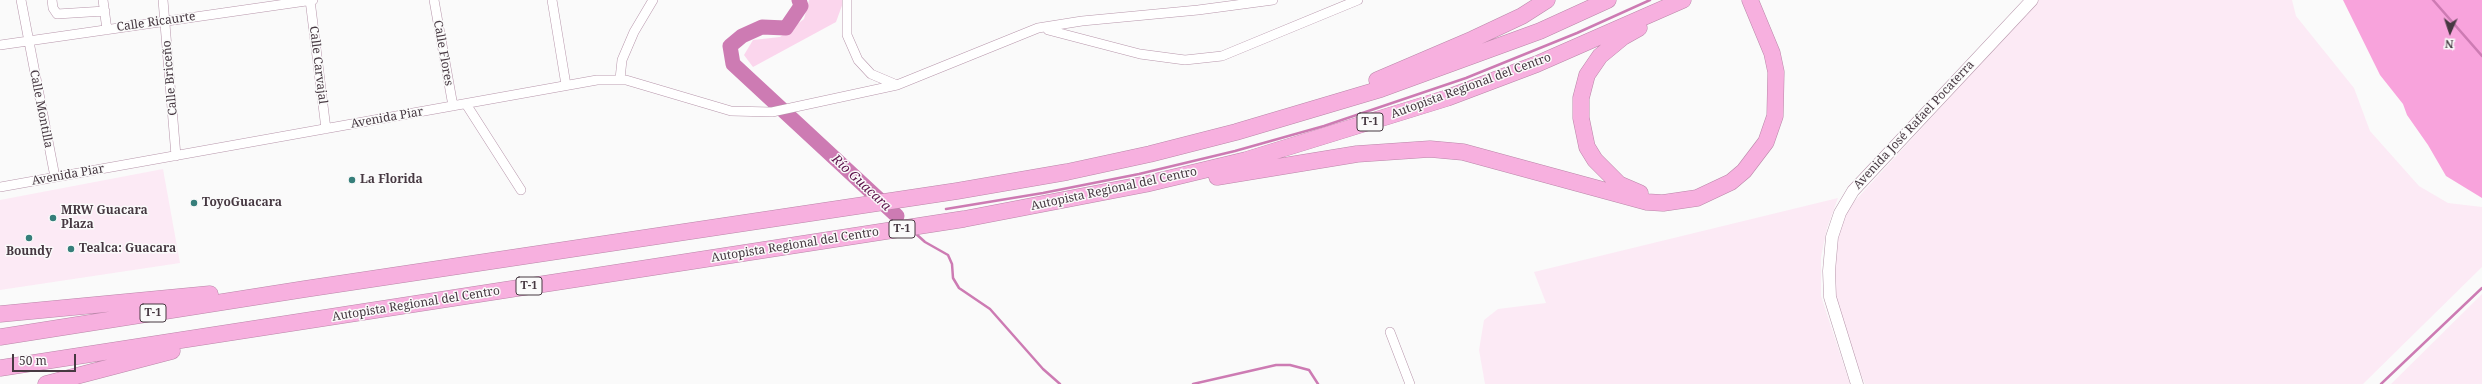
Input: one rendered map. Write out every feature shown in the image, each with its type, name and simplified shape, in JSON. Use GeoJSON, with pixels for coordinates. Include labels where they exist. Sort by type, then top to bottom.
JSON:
{"type":"FeatureCollection","features":[{"type":"Feature","properties":{"kind":"highway"},"geometry":{"type":"LineString","coordinates":[[1236,132],[1358,88],[1473,39],[1522,16],[1547,0]]}},
{"type":"Feature","properties":{"kind":"highway","name":"T-1"},"geometry":{"type":"LineString","coordinates":[[0,337],[305,288],[957,191],[1067,172],[1150,154],[1236,132],[1381,89],[1540,31],[1608,0]]}},
{"type":"Feature","properties":{"kind":"highway","name":"Autopista Regional del Centro"},"geometry":{"type":"LineString","coordinates":[[2,368],[964,220],[1045,205],[1246,160],[1440,100],[1537,64],[1683,0]]}},
{"type":"Feature","properties":{"kind":"highway"},"geometry":{"type":"LineString","coordinates":[[1689,0],[1623,37],[1600,56],[1587,75],[1581,98],[1582,131],[1587,147],[1595,160],[1618,184],[1647,195],[1681,197],[1716,184],[1734,172],[1756,144],[1768,106],[1768,85],[1760,44],[1740,0]]}},
{"type":"Feature","properties":{"kind":"highway"},"geometry":{"type":"LineString","coordinates":[[1045,205],[1082,205],[1155,188],[1357,154],[1430,149],[1477,156],[1647,202],[1663,203],[1698,198],[1731,182],[1744,171],[1766,142],[1775,116],[1776,72],[1772,53],[1750,0]]}},
{"type":"Feature","properties":{"kind":"highway"},"geometry":{"type":"LineString","coordinates":[[0,314],[275,287],[305,288]]}},
{"type":"Feature","properties":{"kind":"highway"},"geometry":{"type":"LineString","coordinates":[[46,384],[171,351],[217,335]]}},
{"type":"Feature","properties":{"kind":"street","name":"Calle Montilla"},"geometry":{"type":"LineString","coordinates":[[21,0],[27,41],[55,177]]}},
{"type":"Feature","properties":{"kind":"street"},"geometry":{"type":"LineString","coordinates":[[52,0],[53,8],[57,14],[105,11]]}},
{"type":"Feature","properties":{"kind":"street"},"geometry":{"type":"LineString","coordinates":[[103,0],[107,30]]}},
{"type":"Feature","properties":{"kind":"street","name":"Calle Briceño"},"geometry":{"type":"LineString","coordinates":[[163,0],[176,156]]}},
{"type":"Feature","properties":{"kind":"street","name":"Calle Ricaurte"},"geometry":{"type":"LineString","coordinates":[[0,45],[311,0]]}},
{"type":"Feature","properties":{"kind":"street","name":"Calle Carvajal"},"geometry":{"type":"LineString","coordinates":[[311,0],[326,129]]}},
{"type":"Feature","properties":{"kind":"street","name":"Calle Flores"},"geometry":{"type":"LineString","coordinates":[[434,0],[453,106]]}},
{"type":"Feature","properties":{"kind":"street"},"geometry":{"type":"LineString","coordinates":[[552,0],[566,85]]}},
{"type":"Feature","properties":{"kind":"street"},"geometry":{"type":"LineString","coordinates":[[620,79],[622,60],[634,32],[653,0]]}},
{"type":"Feature","properties":{"kind":"street"},"geometry":{"type":"LineString","coordinates":[[846,0],[847,35],[858,60],[871,74],[897,85]]}},
{"type":"Feature","properties":{"kind":"street","name":"Avenida Piar"},"geometry":{"type":"LineString","coordinates":[[0,187],[597,80],[620,79],[731,111],[772,112],[859,91],[897,85],[1038,28],[1045,29],[1082,21],[1198,10],[1273,0]]}},
{"type":"Feature","properties":{"kind":"street"},"geometry":{"type":"LineString","coordinates":[[1045,29],[1140,54],[1185,60],[1222,56],[1358,0]]}},
{"type":"Feature","properties":{"kind":"street","name":"Avenida José Rafael Pocaterra"},"geometry":{"type":"LineString","coordinates":[[1857,384],[1830,297],[1829,271],[1832,244],[1840,213],[1853,191],[2032,0]]}},
{"type":"Feature","properties":{"kind":"street"},"geometry":{"type":"LineString","coordinates":[[859,91],[869,82],[871,74]]}},
{"type":"Feature","properties":{"kind":"street"},"geometry":{"type":"LineString","coordinates":[[466,104],[521,190]]}},
{"type":"Feature","properties":{"kind":"street"},"geometry":{"type":"LineString","coordinates":[[1390,332],[1410,384]]}},
{"type":"Feature","properties":{"kind":"shaded area"},"geometry":{"type":"Polygon","coordinates":[[[809,0],[844,0],[836,22],[753,67],[744,55],[753,40],[780,37],[804,19],[809,0]]]}},
{"type":"Feature","properties":{"kind":"shaded area"},"geometry":{"type":"Polygon","coordinates":[[[2039,0],[2292,0],[2296,16],[2354,88],[2370,131],[2419,186],[2448,203],[2482,207],[2482,267],[2363,384],[1865,384],[1842,328],[1834,293],[1836,237],[1843,218],[1853,203],[2039,0]]]}},
{"type":"Feature","properties":{"kind":"shaded area"},"geometry":{"type":"Polygon","coordinates":[[[2343,0],[2482,0],[2482,198],[2446,176],[2428,145],[2407,115],[2403,104],[2380,75],[2343,0]]]}},
{"type":"Feature","properties":{"kind":"shaded area"},"geometry":{"type":"Polygon","coordinates":[[[163,169],[180,263],[0,290],[0,200],[163,169]]]}},
{"type":"Feature","properties":{"kind":"shaded area"},"geometry":{"type":"Polygon","coordinates":[[[1838,198],[1827,228],[1821,257],[1821,296],[1850,384],[1485,384],[1479,350],[1484,320],[1498,309],[1546,303],[1534,272],[1838,198]]]}},
{"type":"Feature","properties":{"kind":"shaded area"},"geometry":{"type":"Polygon","coordinates":[[[2482,294],[2482,384],[2391,384],[2482,294]]]}},
{"type":"Feature","properties":{"kind":"waterway","name":"Río Guacara"},"geometry":{"type":"LineString","coordinates":[[799,0],[801,6],[786,28],[762,27],[742,36],[730,46],[733,64],[897,216]]}},
{"type":"Feature","properties":{"kind":"waterway"},"geometry":{"type":"LineString","coordinates":[[946,209],[1043,193],[1139,174],[1235,151],[1324,126],[1466,78],[1577,33],[1650,0]]}},
{"type":"Feature","properties":{"kind":"waterway"},"geometry":{"type":"LineString","coordinates":[[2433,0],[2482,56]]}},
{"type":"Feature","properties":{"kind":"waterway","name":"Río Guacara"},"geometry":{"type":"LineString","coordinates":[[897,216],[904,222]]}},
{"type":"Feature","properties":{"kind":"waterway","name":"Río Guacara"},"geometry":{"type":"LineString","coordinates":[[915,233],[925,242],[948,255],[952,264],[953,278],[959,288],[990,309],[1043,369],[1060,384]]}},
{"type":"Feature","properties":{"kind":"waterway"},"geometry":{"type":"LineString","coordinates":[[2381,384],[2482,288]]}},
{"type":"Feature","properties":{"kind":"waterway","name":"Río Guacara"},"geometry":{"type":"LineString","coordinates":[[1193,384],[1276,365],[1290,365],[1309,370],[1318,384]]}},
{"type":"Feature","properties":{"kind":"place","name":"La Florida"},"geometry":{"type":"Point","coordinates":[352,180]}},
{"type":"Feature","properties":{"kind":"place","name":"ToyoGuacara"},"geometry":{"type":"Point","coordinates":[194,203]}},
{"type":"Feature","properties":{"kind":"place","name":"MRW Guacara Plaza"},"geometry":{"type":"Point","coordinates":[53,218]}},
{"type":"Feature","properties":{"kind":"place","name":"Boundy"},"geometry":{"type":"Point","coordinates":[29,238]}},
{"type":"Feature","properties":{"kind":"place","name":"Tealca: Guacara"},"geometry":{"type":"Point","coordinates":[71,249]}}]}
